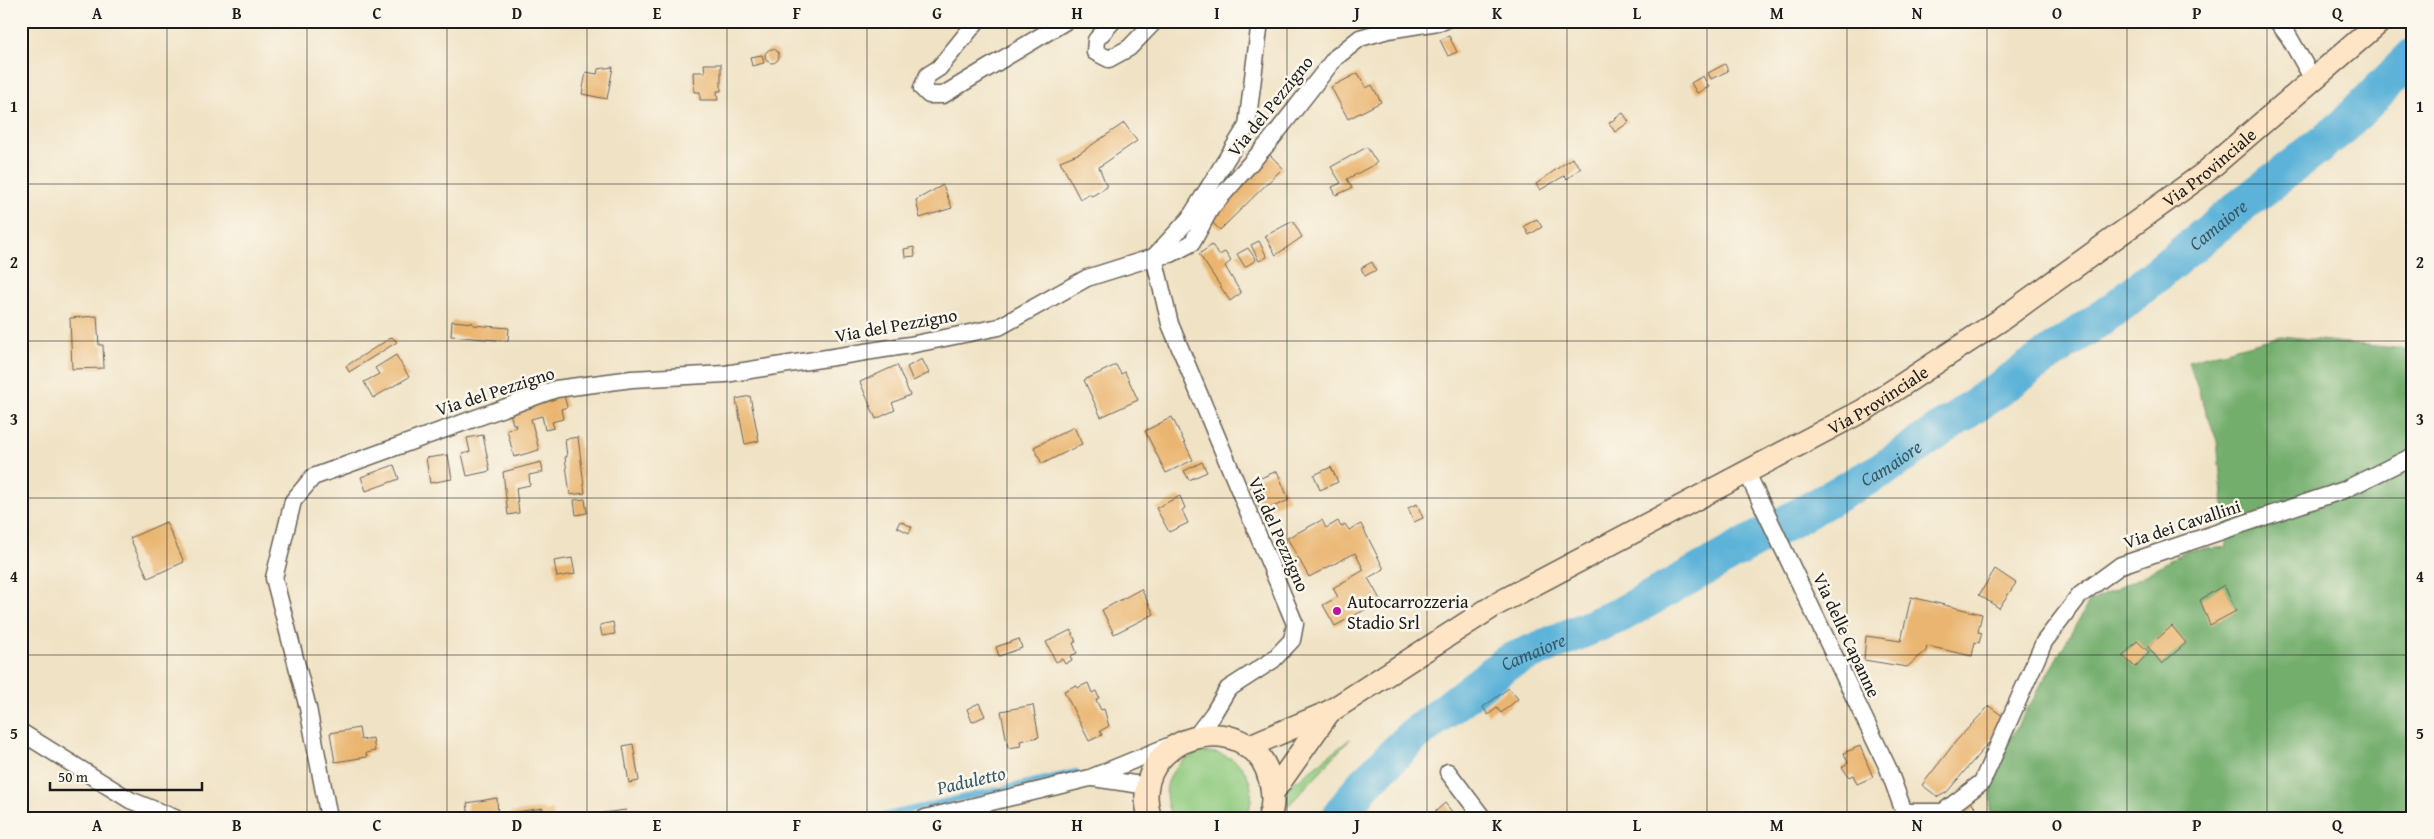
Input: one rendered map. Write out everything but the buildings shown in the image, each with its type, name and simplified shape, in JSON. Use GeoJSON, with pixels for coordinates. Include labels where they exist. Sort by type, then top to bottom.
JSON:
{"type":"FeatureCollection","features":[{"type":"Feature","properties":{"kind":"main road","name":"Via Provinciale"},"geometry":{"type":"LineString","coordinates":[[1247,747],[1329,712],[1495,605],[1864,410],[2002,319],[2202,175],[2314,82],[2381,21]]}},
{"type":"Feature","properties":{"kind":"main road","name":"Via Provinciale"},"geometry":{"type":"LineString","coordinates":[[1272,792],[1329,712]]}},
{"type":"Feature","properties":{"kind":"main road","name":"Via Provinciale"},"geometry":{"type":"LineString","coordinates":[[1202,732],[1233,739],[1247,747],[1260,759],[1269,775],[1272,792],[1269,818]]}},
{"type":"Feature","properties":{"kind":"main road"},"geometry":{"type":"LineString","coordinates":[[1145,814],[1148,786],[1159,760],[1202,732]]}},
{"type":"Feature","properties":{"kind":"street"},"geometry":{"type":"LineString","coordinates":[[977,21],[939,68],[928,75],[922,88],[929,95],[944,95],[1066,21]]}},
{"type":"Feature","properties":{"kind":"street"},"geometry":{"type":"LineString","coordinates":[[1113,21],[1096,40],[1095,52],[1109,59],[1129,48],[1156,21]]}},
{"type":"Feature","properties":{"kind":"street"},"geometry":{"type":"LineString","coordinates":[[1154,257],[1189,219],[1247,126],[1260,21]]}},
{"type":"Feature","properties":{"kind":"street","name":"Via del Pezzigno"},"geometry":{"type":"LineString","coordinates":[[330,818],[308,708],[274,578],[293,500],[313,477],[556,389],[632,379],[725,374],[910,345],[999,327],[1087,278],[1154,257],[1171,254],[1192,243],[1211,208],[1270,141],[1335,58],[1360,38],[1388,30],[1444,21]]}},
{"type":"Feature","properties":{"kind":"street"},"geometry":{"type":"LineString","coordinates":[[2277,21],[2289,37],[2314,82]]}},
{"type":"Feature","properties":{"kind":"street","name":"Via del Pezzigno"},"geometry":{"type":"LineString","coordinates":[[1154,257],[1170,324],[1295,624],[1292,640],[1273,660],[1228,689],[1202,732]]}},
{"type":"Feature","properties":{"kind":"street","name":"Via dei Cavallini"},"geometry":{"type":"LineString","coordinates":[[1904,815],[1943,812],[1982,782],[2044,642],[2080,595],[2121,565],[2344,490],[2413,456]]}},
{"type":"Feature","properties":{"kind":"street","name":"Via delle Capanne"},"geometry":{"type":"LineString","coordinates":[[1746,471],[1888,768],[1904,815]]}},
{"type":"Feature","properties":{"kind":"street"},"geometry":{"type":"LineString","coordinates":[[21,732],[130,800],[174,818]]}},
{"type":"Feature","properties":{"kind":"street"},"geometry":{"type":"LineString","coordinates":[[925,818],[1090,778],[1202,732]]}},
{"type":"Feature","properties":{"kind":"street"},"geometry":{"type":"LineString","coordinates":[[1448,772],[1483,818]]}},
{"type":"Feature","properties":{"kind":"street"},"geometry":{"type":"LineString","coordinates":[[1090,778],[1148,786]]}},
{"type":"Feature","properties":{"kind":"green space"},"geometry":{"type":"Polygon","coordinates":[[[2281,336],[2413,350],[2413,818],[1989,818],[1994,767],[2089,602],[2147,574],[2185,551],[2227,547],[2217,441],[2188,361],[2281,336]]]}},
{"type":"Feature","properties":{"kind":"green space"},"geometry":{"type":"Polygon","coordinates":[[[1350,739],[1279,816],[1280,794],[1350,739]]]}},
{"type":"Feature","properties":{"kind":"green space"},"geometry":{"type":"Polygon","coordinates":[[[1201,752],[1215,753],[1227,757],[1237,763],[1244,771],[1249,781],[1251,792],[1246,818],[1172,818],[1166,796],[1170,778],[1181,763],[1201,752]]]}},
{"type":"Feature","properties":{"kind":"waterway","name":"Camaiore"},"geometry":{"type":"LineString","coordinates":[[1338,818],[1363,785],[1414,735],[1508,662],[1620,615],[1885,468],[2117,307],[2228,216],[2343,127],[2413,56]]}},
{"type":"Feature","properties":{"kind":"waterway","name":"Paduletto"},"geometry":{"type":"LineString","coordinates":[[873,818],[1076,772]]}},
{"type":"Feature","properties":{"kind":"place","name":"Autocarrozzeria Stadio Srl"},"geometry":{"type":"Point","coordinates":[1337,611]}}]}
